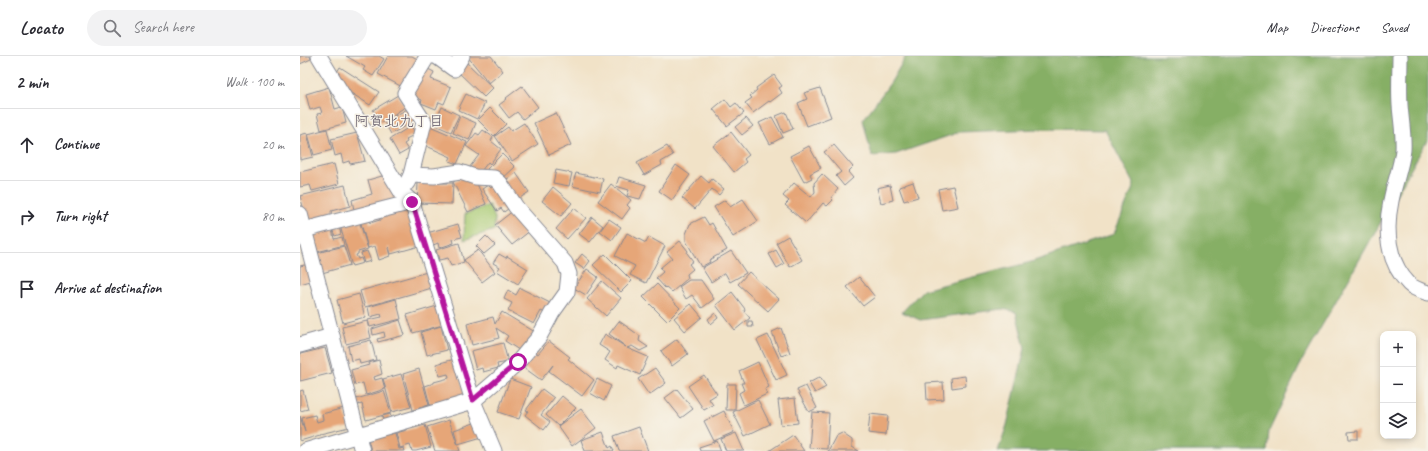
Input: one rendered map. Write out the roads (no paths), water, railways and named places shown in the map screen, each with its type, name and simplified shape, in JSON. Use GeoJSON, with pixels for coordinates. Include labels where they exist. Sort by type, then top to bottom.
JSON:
{"type":"FeatureCollection","features":[{"type":"Feature","properties":{"kind":"street"},"geometry":{"type":"LineString","coordinates":[[319,56],[407,198],[473,400],[494,451]]}},
{"type":"Feature","properties":{"kind":"street"},"geometry":{"type":"LineString","coordinates":[[407,198],[424,122],[405,94],[427,57],[432,56]]}},
{"type":"Feature","properties":{"kind":"street"},"geometry":{"type":"LineString","coordinates":[[436,56],[454,69],[462,56]]}},
{"type":"Feature","properties":{"kind":"street"},"geometry":{"type":"LineString","coordinates":[[1400,56],[1400,105],[1403,150],[1391,201],[1388,232],[1390,250],[1396,265],[1409,284],[1428,293]]}},
{"type":"Feature","properties":{"kind":"street"},"geometry":{"type":"LineString","coordinates":[[305,451],[473,400],[518,362],[539,337],[552,313],[568,292],[569,274],[565,263],[516,207],[500,183],[494,178],[475,177],[460,172],[434,176],[411,175]]}},
{"type":"Feature","properties":{"kind":"street"},"geometry":{"type":"LineString","coordinates":[[302,230],[407,198]]}},
{"type":"Feature","properties":{"kind":"street"},"geometry":{"type":"LineString","coordinates":[[300,214],[302,230],[362,451]]}},
{"type":"Feature","properties":{"kind":"street"},"geometry":{"type":"LineString","coordinates":[[300,344],[332,336]]}},
{"type":"Feature","properties":{"kind":"district","name":"阿賀北九丁目"},"geometry":{"type":"Point","coordinates":[399,121]}}]}
